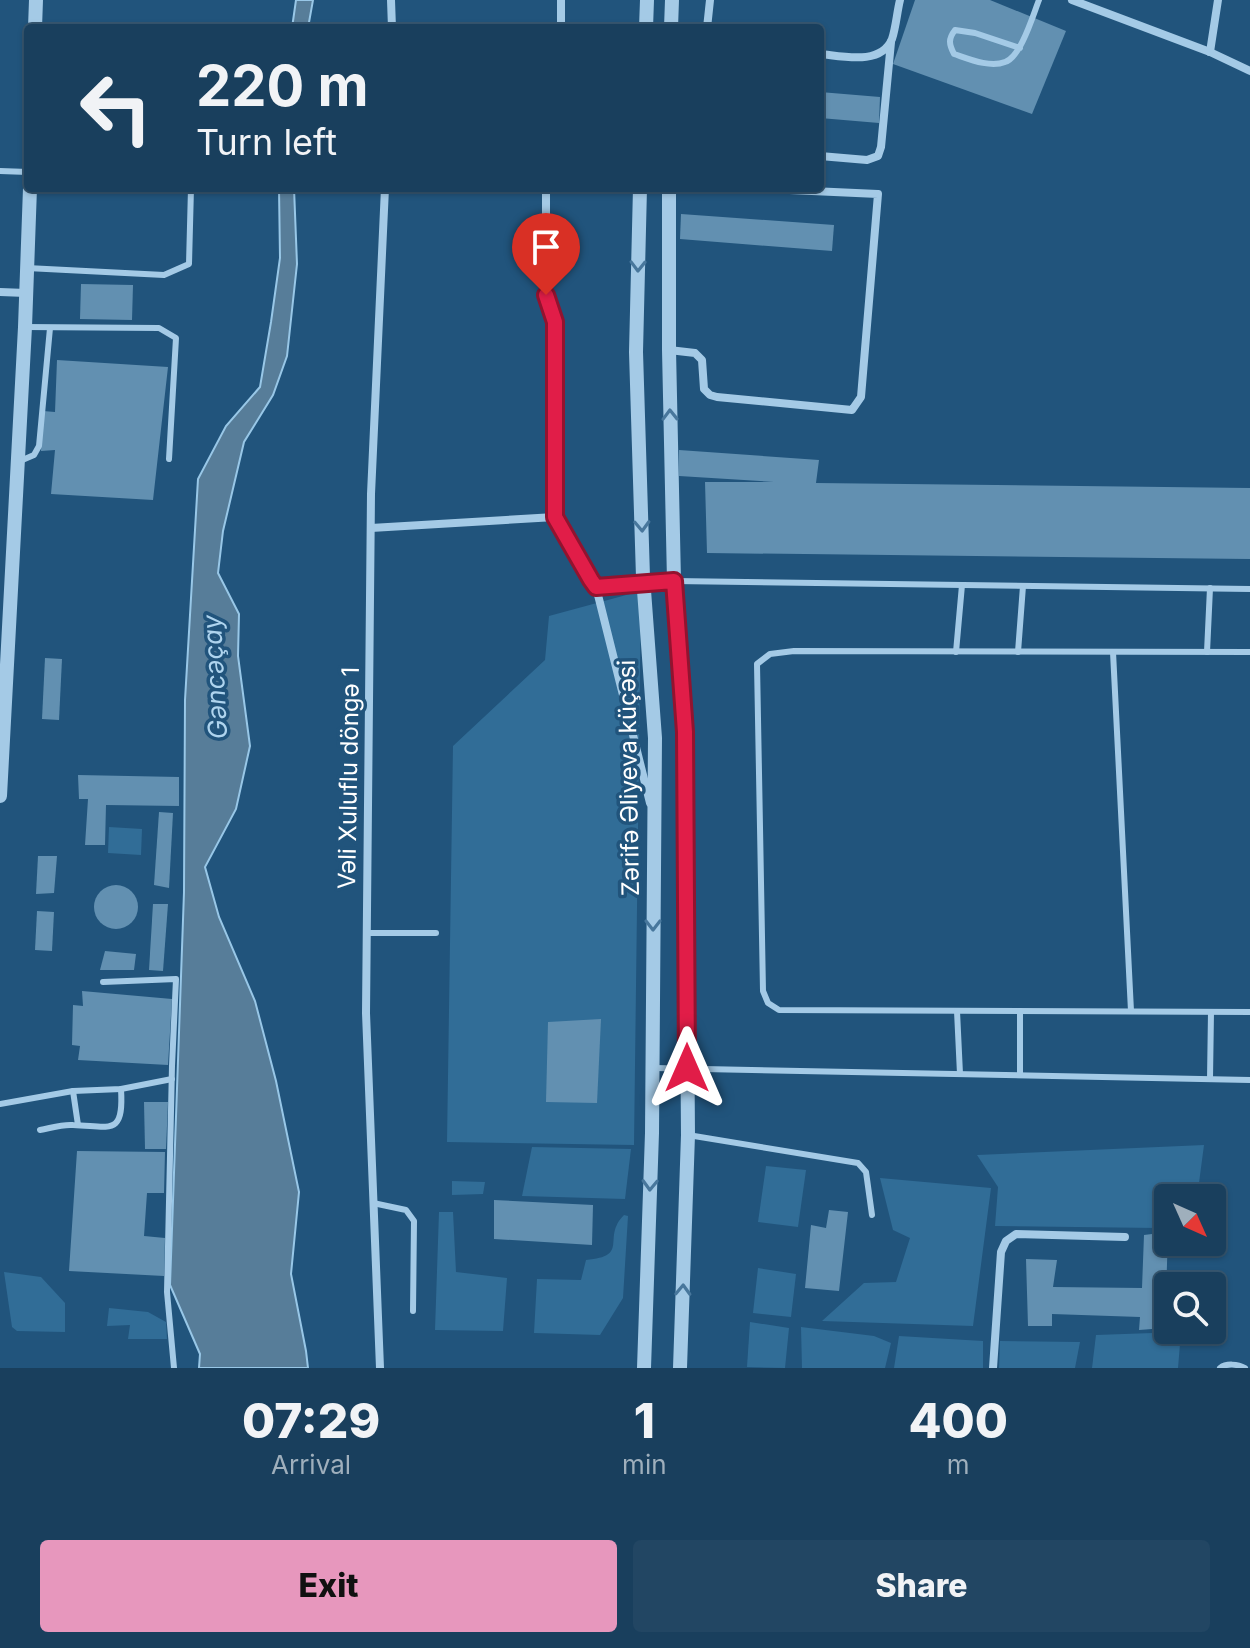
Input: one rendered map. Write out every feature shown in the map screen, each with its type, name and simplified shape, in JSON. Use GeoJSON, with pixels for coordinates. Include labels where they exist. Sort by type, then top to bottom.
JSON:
{"type":"FeatureCollection","features":[{"type":"Feature","properties":{"kind":"street"},"geometry":{"type":"LineString","coordinates":[[35,24],[36,0]]}},
{"type":"Feature","properties":{"kind":"street"},"geometry":{"type":"LineString","coordinates":[[391,0],[392,24]]}},
{"type":"Feature","properties":{"kind":"street"},"geometry":{"type":"LineString","coordinates":[[561,0],[561,24]]}},
{"type":"Feature","properties":{"kind":"street"},"geometry":{"type":"LineString","coordinates":[[646,24],[647,0]]}},
{"type":"Feature","properties":{"kind":"street"},"geometry":{"type":"LineString","coordinates":[[671,24],[672,0]]}},
{"type":"Feature","properties":{"kind":"street"},"geometry":{"type":"LineString","coordinates":[[707,24],[710,0]]}},
{"type":"Feature","properties":{"kind":"street"},"geometry":{"type":"LineString","coordinates":[[824,156],[867,160],[878,156],[891,42],[900,0]]}},
{"type":"Feature","properties":{"kind":"street"},"geometry":{"type":"LineString","coordinates":[[1072,0],[1093,4],[1250,71]]}},
{"type":"Feature","properties":{"kind":"street"},"geometry":{"type":"LineString","coordinates":[[1210,52],[1218,0]]}},
{"type":"Feature","properties":{"kind":"street"},"geometry":{"type":"LineString","coordinates":[[824,54],[861,58],[880,53],[891,42]]}},
{"type":"Feature","properties":{"kind":"street"},"geometry":{"type":"LineString","coordinates":[[0,796],[3,670],[18,461],[30,192]]}},
{"type":"Feature","properties":{"kind":"street","name":"Vəli Xuluflu döngə 1"},"geometry":{"type":"LineString","coordinates":[[380,1368],[366,1013],[371,528],[385,192]]}},
{"type":"Feature","properties":{"kind":"street"},"geometry":{"type":"LineString","coordinates":[[546,192],[546,295],[555,322],[555,517],[596,587],[654,819]]}},
{"type":"Feature","properties":{"kind":"street","name":"Zərifə Əliyeva küçəsi"},"geometry":{"type":"LineString","coordinates":[[640,192],[636,352],[644,584],[655,738],[652,1068],[644,1368]]}},
{"type":"Feature","properties":{"kind":"street"},"geometry":{"type":"LineString","coordinates":[[669,192],[674,581],[685,732],[688,1135],[680,1368]]}},
{"type":"Feature","properties":{"kind":"street"},"geometry":{"type":"LineString","coordinates":[[669,350],[695,353],[702,360],[704,389],[710,395],[852,410],[861,397],[878,194],[824,192]]}},
{"type":"Feature","properties":{"kind":"street"},"geometry":{"type":"LineString","coordinates":[[0,292],[26,293]]}},
{"type":"Feature","properties":{"kind":"street"},"geometry":{"type":"LineString","coordinates":[[371,528],[555,517]]}},
{"type":"Feature","properties":{"kind":"street"},"geometry":{"type":"LineString","coordinates":[[596,587],[674,581]]}},
{"type":"Feature","properties":{"kind":"street"},"geometry":{"type":"LineString","coordinates":[[993,1368],[1001,1252],[1006,1241],[1016,1234],[1125,1237]]}},
{"type":"Feature","properties":{"kind":"lane"},"geometry":{"type":"LineString","coordinates":[[1020,48],[975,33],[955,30],[949,44],[954,54],[982,63],[1004,63],[1015,57],[1020,48],[1039,0]]}},
{"type":"Feature","properties":{"kind":"lane"},"geometry":{"type":"LineString","coordinates":[[0,171],[24,172]]}},
{"type":"Feature","properties":{"kind":"lane"},"geometry":{"type":"LineString","coordinates":[[27,268],[164,275],[189,264],[191,192]]}},
{"type":"Feature","properties":{"kind":"lane"},"geometry":{"type":"LineString","coordinates":[[25,327],[159,328],[176,338],[169,459]]}},
{"type":"Feature","properties":{"kind":"lane"},"geometry":{"type":"LineString","coordinates":[[18,461],[34,455],[39,446],[50,328]]}},
{"type":"Feature","properties":{"kind":"lane"},"geometry":{"type":"LineString","coordinates":[[674,581],[1250,589]]}},
{"type":"Feature","properties":{"kind":"lane"},"geometry":{"type":"LineString","coordinates":[[956,652],[962,585]]}},
{"type":"Feature","properties":{"kind":"lane"},"geometry":{"type":"LineString","coordinates":[[1018,652],[1023,586]]}},
{"type":"Feature","properties":{"kind":"lane"},"geometry":{"type":"LineString","coordinates":[[1207,652],[1210,588]]}},
{"type":"Feature","properties":{"kind":"lane"},"geometry":{"type":"LineString","coordinates":[[1250,652],[794,651],[770,654],[757,664],[763,991],[768,1003],[779,1010],[1250,1012]]}},
{"type":"Feature","properties":{"kind":"lane"},"geometry":{"type":"LineString","coordinates":[[1113,652],[1131,1011]]}},
{"type":"Feature","properties":{"kind":"lane"},"geometry":{"type":"LineString","coordinates":[[367,933],[436,933]]}},
{"type":"Feature","properties":{"kind":"lane"},"geometry":{"type":"LineString","coordinates":[[103,982],[176,979],[167,1292],[174,1368]]}},
{"type":"Feature","properties":{"kind":"lane"},"geometry":{"type":"LineString","coordinates":[[957,1011],[960,1074]]}},
{"type":"Feature","properties":{"kind":"lane"},"geometry":{"type":"LineString","coordinates":[[1020,1011],[1020,1075]]}},
{"type":"Feature","properties":{"kind":"lane"},"geometry":{"type":"LineString","coordinates":[[1210,1079],[1211,1012]]}},
{"type":"Feature","properties":{"kind":"lane"},"geometry":{"type":"LineString","coordinates":[[652,1068],[1250,1080]]}},
{"type":"Feature","properties":{"kind":"lane"},"geometry":{"type":"LineString","coordinates":[[0,1104],[73,1091],[121,1089],[172,1079]]}},
{"type":"Feature","properties":{"kind":"lane"},"geometry":{"type":"LineString","coordinates":[[40,1130],[67,1125],[106,1128],[115,1125],[122,1109],[121,1089]]}},
{"type":"Feature","properties":{"kind":"lane"},"geometry":{"type":"LineString","coordinates":[[73,1091],[78,1125]]}},
{"type":"Feature","properties":{"kind":"lane"},"geometry":{"type":"LineString","coordinates":[[688,1135],[858,1163],[866,1172],[872,1215]]}},
{"type":"Feature","properties":{"kind":"lane"},"geometry":{"type":"LineString","coordinates":[[373,1203],[406,1210],[414,1221],[413,1311]]}},
{"type":"Feature","properties":{"kind":"lane"},"geometry":{"type":"LineString","coordinates":[[1220,1368],[1223,1365],[1245,1368]]}},
{"type":"Feature","properties":{"kind":"shaded area"},"geometry":{"type":"Polygon","coordinates":[[[641,591],[634,1145],[447,1142],[453,746],[545,660],[549,616],[641,591]]]}},
{"type":"Feature","properties":{"kind":"shaded area"},"geometry":{"type":"Polygon","coordinates":[[[109,827],[142,829],[141,855],[108,853],[109,827]]]}},
{"type":"Feature","properties":{"kind":"shaded area"},"geometry":{"type":"Polygon","coordinates":[[[1204,1145],[1199,1184],[1154,1184],[1154,1228],[995,1226],[998,1187],[977,1155],[1204,1145]]]}},
{"type":"Feature","properties":{"kind":"shaded area"},"geometry":{"type":"Polygon","coordinates":[[[532,1147],[631,1149],[625,1199],[522,1196],[532,1147]]]}},
{"type":"Feature","properties":{"kind":"shaded area"},"geometry":{"type":"Polygon","coordinates":[[[766,1166],[806,1170],[798,1227],[758,1222],[766,1166]]]}},
{"type":"Feature","properties":{"kind":"shaded area"},"geometry":{"type":"Polygon","coordinates":[[[880,1178],[991,1188],[973,1326],[822,1321],[864,1283],[896,1282],[910,1238],[893,1230],[880,1178]]]}},
{"type":"Feature","properties":{"kind":"shaded area"},"geometry":{"type":"Polygon","coordinates":[[[452,1181],[485,1182],[483,1194],[452,1195],[452,1181]]]}},
{"type":"Feature","properties":{"kind":"shaded area"},"geometry":{"type":"Polygon","coordinates":[[[439,1212],[453,1212],[456,1272],[507,1278],[503,1331],[435,1330],[439,1212]]]}},
{"type":"Feature","properties":{"kind":"shaded area"},"geometry":{"type":"Polygon","coordinates":[[[624,1215],[628,1216],[623,1298],[600,1335],[534,1333],[537,1279],[581,1280],[586,1260],[608,1255],[612,1250],[615,1231],[624,1215]]]}},
{"type":"Feature","properties":{"kind":"shaded area"},"geometry":{"type":"Polygon","coordinates":[[[758,1268],[796,1274],[791,1317],[753,1313],[758,1268]]]}},
{"type":"Feature","properties":{"kind":"shaded area"},"geometry":{"type":"Polygon","coordinates":[[[4,1272],[41,1277],[65,1303],[65,1332],[17,1331],[12,1327],[4,1272]]]}},
{"type":"Feature","properties":{"kind":"shaded area"},"geometry":{"type":"Polygon","coordinates":[[[109,1308],[148,1312],[166,1322],[167,1339],[128,1339],[130,1325],[107,1326],[109,1308]]]}},
{"type":"Feature","properties":{"kind":"shaded area"},"geometry":{"type":"Polygon","coordinates":[[[750,1322],[789,1328],[785,1368],[747,1367],[750,1322]]]}},
{"type":"Feature","properties":{"kind":"shaded area"},"geometry":{"type":"Polygon","coordinates":[[[801,1327],[874,1336],[891,1343],[885,1368],[802,1368],[801,1327]]]}},
{"type":"Feature","properties":{"kind":"shaded area"},"geometry":{"type":"Polygon","coordinates":[[[1154,1333],[1154,1344],[1180,1344],[1178,1368],[1092,1368],[1096,1335],[1154,1333]]]}},
{"type":"Feature","properties":{"kind":"shaded area"},"geometry":{"type":"Polygon","coordinates":[[[899,1336],[983,1341],[983,1368],[894,1368],[899,1336]]]}},
{"type":"Feature","properties":{"kind":"shaded area"},"geometry":{"type":"Polygon","coordinates":[[[1000,1341],[1080,1342],[1075,1368],[999,1368],[1000,1341]]]}},
{"type":"Feature","properties":{"kind":"water"},"geometry":{"type":"Polygon","coordinates":[[[296,0],[313,0],[309,24],[293,24],[296,0]]]}},
{"type":"Feature","properties":{"kind":"water","name":"Gəncəçay"},"geometry":{"type":"Polygon","coordinates":[[[279,192],[294,192],[297,264],[287,356],[273,395],[244,442],[223,531],[218,573],[239,614],[238,656],[250,746],[236,809],[205,867],[219,917],[255,1001],[276,1081],[299,1192],[291,1274],[308,1368],[199,1368],[200,1354],[170,1285],[184,892],[185,700],[198,479],[226,426],[260,387],[280,258],[279,192]]]}},
{"type":"Feature","properties":{"kind":"building"},"geometry":{"type":"Polygon","coordinates":[[[915,0],[990,0],[1066,31],[1032,114],[893,64],[915,0]]]}},
{"type":"Feature","properties":{"kind":"building"},"geometry":{"type":"Polygon","coordinates":[[[824,92],[880,97],[879,123],[824,118],[824,92]]]}},
{"type":"Feature","properties":{"kind":"building"},"geometry":{"type":"Polygon","coordinates":[[[681,214],[834,225],[832,251],[680,239],[681,214]]]}},
{"type":"Feature","properties":{"kind":"building"},"geometry":{"type":"Polygon","coordinates":[[[81,284],[133,285],[132,320],[80,319],[81,284]]]}},
{"type":"Feature","properties":{"kind":"building"},"geometry":{"type":"Polygon","coordinates":[[[57,360],[168,367],[153,500],[51,494],[55,450],[41,451],[43,411],[55,412],[57,360]]]}},
{"type":"Feature","properties":{"kind":"building"},"geometry":{"type":"Polygon","coordinates":[[[679,450],[819,460],[816,483],[1250,488],[1250,559],[707,553],[705,482],[774,482],[679,476],[679,450]]]}},
{"type":"Feature","properties":{"kind":"building"},"geometry":{"type":"Polygon","coordinates":[[[45,658],[62,659],[59,720],[42,719],[45,658]]]}},
{"type":"Feature","properties":{"kind":"building"},"geometry":{"type":"Polygon","coordinates":[[[78,775],[179,777],[179,806],[106,805],[105,845],[85,845],[88,799],[79,799],[78,775]]]}},
{"type":"Feature","properties":{"kind":"building"},"geometry":{"type":"Polygon","coordinates":[[[159,812],[173,813],[169,888],[154,885],[159,812]]]}},
{"type":"Feature","properties":{"kind":"building"},"geometry":{"type":"Polygon","coordinates":[[[38,856],[57,856],[54,893],[36,894],[38,856]]]}},
{"type":"Feature","properties":{"kind":"building"},"geometry":{"type":"Polygon","coordinates":[[[116,885],[132,891],[138,907],[132,923],[116,929],[100,923],[94,907],[100,891],[116,885]]]}},
{"type":"Feature","properties":{"kind":"building"},"geometry":{"type":"Polygon","coordinates":[[[153,904],[168,904],[163,971],[149,970],[153,904]]]}},
{"type":"Feature","properties":{"kind":"building"},"geometry":{"type":"Polygon","coordinates":[[[37,911],[54,912],[52,951],[35,950],[37,911]]]}},
{"type":"Feature","properties":{"kind":"building"},"geometry":{"type":"Polygon","coordinates":[[[105,951],[136,954],[134,970],[100,970],[105,951]]]}},
{"type":"Feature","properties":{"kind":"building"},"geometry":{"type":"Polygon","coordinates":[[[82,991],[172,999],[168,1065],[78,1060],[80,1046],[72,1045],[73,1005],[83,1006],[82,991]]]}},
{"type":"Feature","properties":{"kind":"building"},"geometry":{"type":"Polygon","coordinates":[[[601,1019],[597,1103],[546,1102],[548,1022],[601,1019]]]}},
{"type":"Feature","properties":{"kind":"building"},"geometry":{"type":"Polygon","coordinates":[[[144,1102],[168,1102],[166,1149],[145,1149],[144,1102]]]}},
{"type":"Feature","properties":{"kind":"building"},"geometry":{"type":"Polygon","coordinates":[[[77,1151],[165,1152],[164,1193],[147,1193],[144,1236],[165,1238],[164,1276],[69,1271],[77,1151]]]}},
{"type":"Feature","properties":{"kind":"building"},"geometry":{"type":"Polygon","coordinates":[[[494,1200],[593,1205],[592,1245],[494,1239],[494,1200]]]}},
{"type":"Feature","properties":{"kind":"building"},"geometry":{"type":"Polygon","coordinates":[[[829,1210],[848,1212],[839,1291],[805,1288],[811,1225],[826,1228],[829,1210]]]}},
{"type":"Feature","properties":{"kind":"building"},"geometry":{"type":"Polygon","coordinates":[[[1154,1234],[1154,1256],[1167,1256],[1167,1272],[1154,1272],[1154,1329],[1139,1330],[1140,1317],[1052,1314],[1052,1326],[1028,1326],[1026,1259],[1057,1260],[1053,1287],[1142,1288],[1144,1235],[1154,1234]]]}},
{"type":"Feature","properties":{"kind":"route"},"geometry":{"type":"LineString","coordinates":[[546,295],[555,322],[555,517],[596,587],[674,581],[685,732],[687,1068]]}}]}
